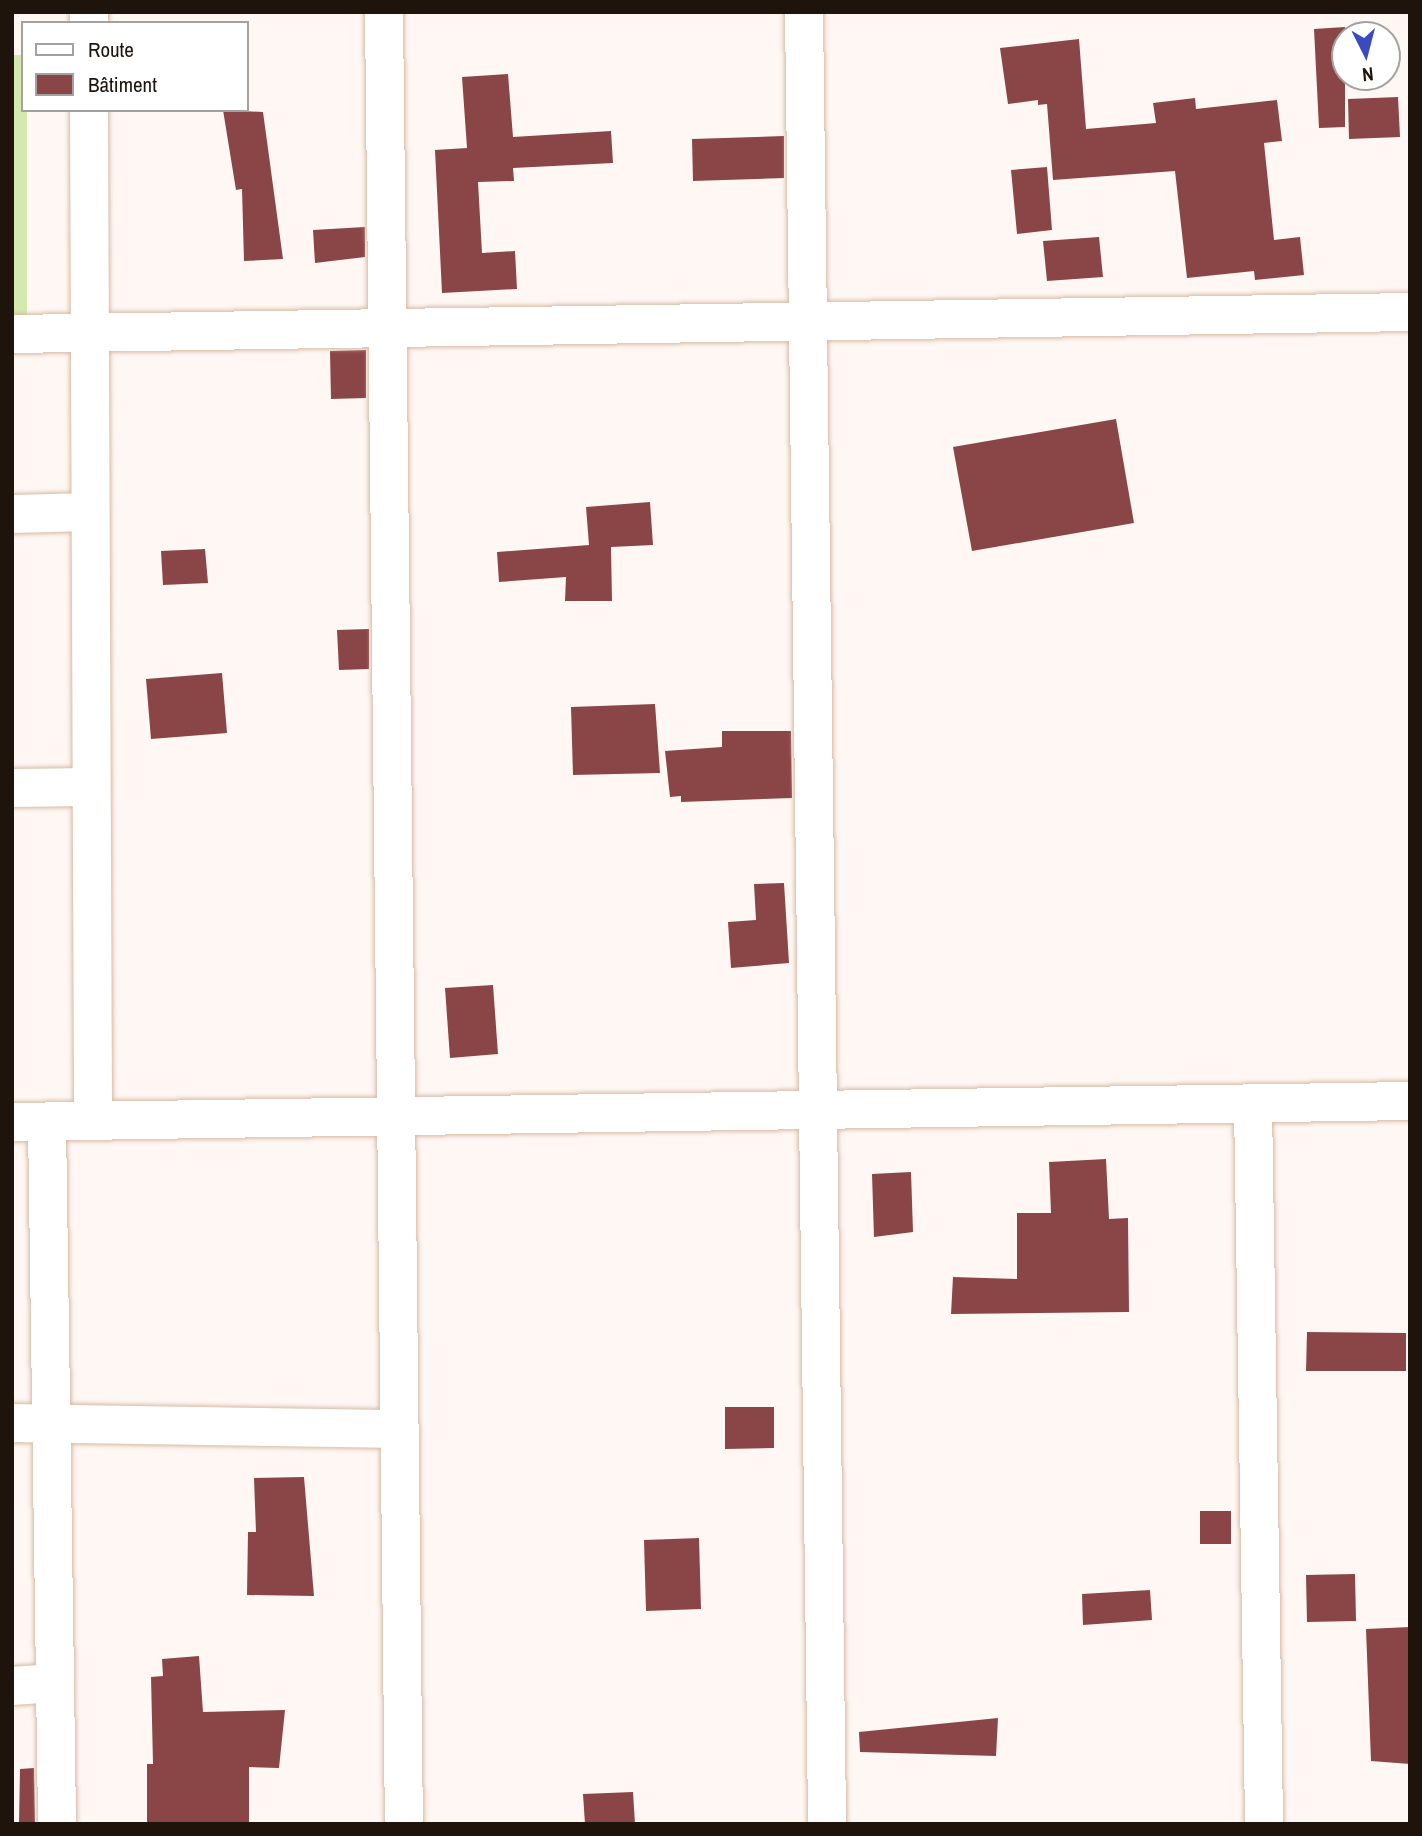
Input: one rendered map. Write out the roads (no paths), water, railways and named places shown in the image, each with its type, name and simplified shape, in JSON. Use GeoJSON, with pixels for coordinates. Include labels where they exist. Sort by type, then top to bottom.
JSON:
{"type":"FeatureCollection","features":[{"type":"Feature","properties":{"kind":"street"},"geometry":{"type":"LineString","coordinates":[[384,12],[404,1824]]}},
{"type":"Feature","properties":{"kind":"street"},"geometry":{"type":"LineString","coordinates":[[804,12],[827,1824]]}},
{"type":"Feature","properties":{"kind":"street"},"geometry":{"type":"LineString","coordinates":[[89,112],[93,1121]]}},
{"type":"Feature","properties":{"kind":"street"},"geometry":{"type":"LineString","coordinates":[[12,334],[1410,312]]}},
{"type":"Feature","properties":{"kind":"street"},"geometry":{"type":"LineString","coordinates":[[12,514],[90,512]]}},
{"type":"Feature","properties":{"kind":"street"},"geometry":{"type":"LineString","coordinates":[[12,788],[92,786]]}},
{"type":"Feature","properties":{"kind":"street"},"geometry":{"type":"LineString","coordinates":[[57,1824],[51,1423],[30,1122],[1410,1101]]}},
{"type":"Feature","properties":{"kind":"street"},"geometry":{"type":"LineString","coordinates":[[1252,1104],[1264,1824]]}},
{"type":"Feature","properties":{"kind":"street"},"geometry":{"type":"LineString","coordinates":[[12,1423],[399,1429]]}},
{"type":"Feature","properties":{"kind":"street"},"geometry":{"type":"LineString","coordinates":[[12,1686],[55,1683]]}}]}
